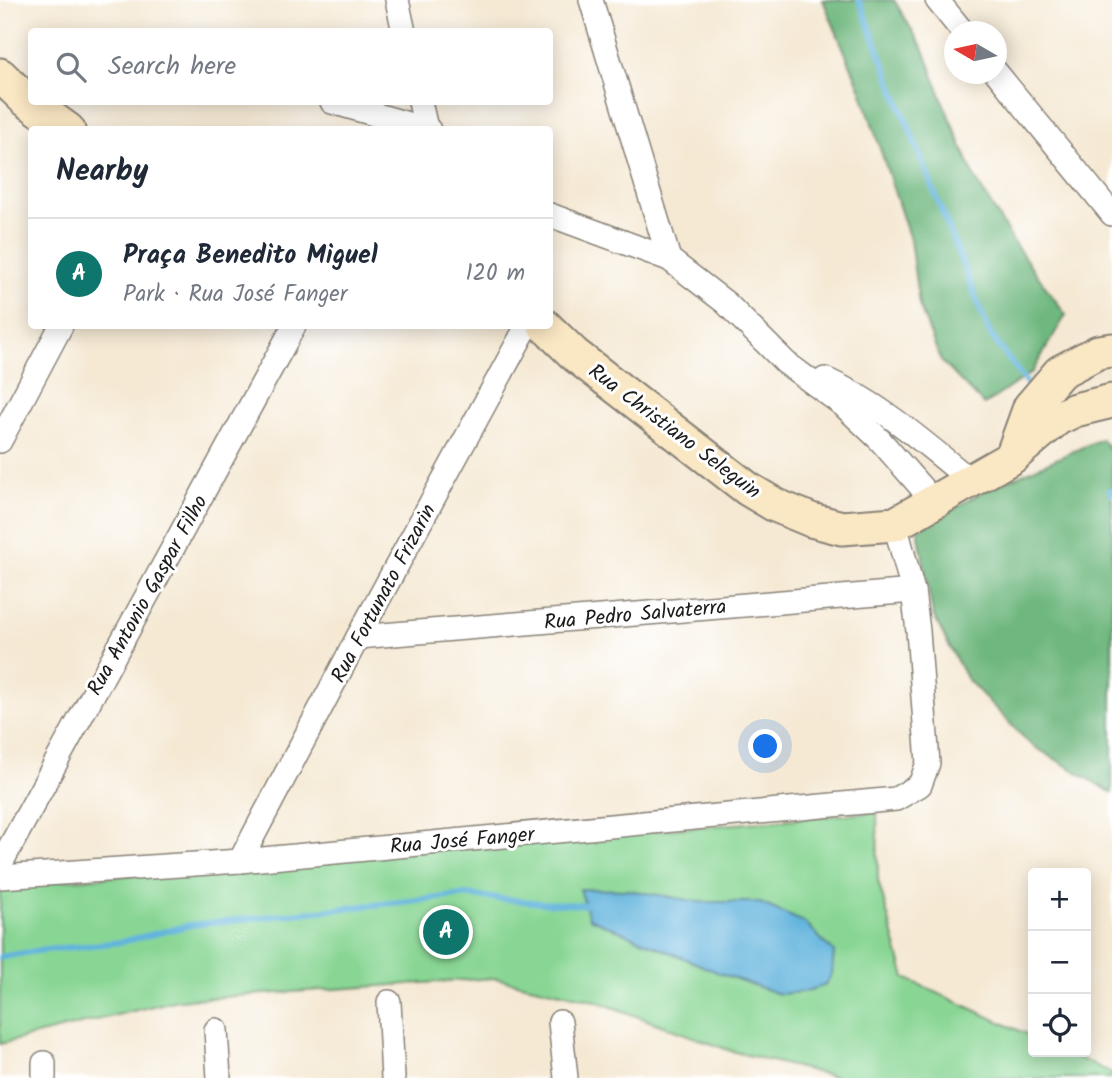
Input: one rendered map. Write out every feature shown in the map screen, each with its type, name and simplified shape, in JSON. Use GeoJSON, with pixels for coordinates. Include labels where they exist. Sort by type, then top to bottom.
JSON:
{"type":"FeatureCollection","features":[{"type":"Feature","properties":{"kind":"main road"},"geometry":{"type":"LineString","coordinates":[[0,75],[28,101]]}},
{"type":"Feature","properties":{"kind":"main road"},"geometry":{"type":"LineString","coordinates":[[33,105],[62,126]]}},
{"type":"Feature","properties":{"kind":"main road","name":"Rua Christiano Seleguin"},"geometry":{"type":"LineString","coordinates":[[548,329],[575,355],[748,489],[775,505],[811,520],[842,528],[895,524],[1012,457],[1058,418],[1075,410],[1112,401]]}},
{"type":"Feature","properties":{"kind":"main road"},"geometry":{"type":"LineString","coordinates":[[1012,457],[1030,407],[1060,372],[1098,352],[1112,350]]}},
{"type":"Feature","properties":{"kind":"main road"},"geometry":{"type":"LineString","coordinates":[[1060,372],[1060,393],[1065,403],[1075,410]]}},
{"type":"Feature","properties":{"kind":"street"},"geometry":{"type":"LineString","coordinates":[[397,0],[403,28]]}},
{"type":"Feature","properties":{"kind":"street"},"geometry":{"type":"LineString","coordinates":[[591,0],[669,259]]}},
{"type":"Feature","properties":{"kind":"street"},"geometry":{"type":"LineString","coordinates":[[937,0],[954,21]]}},
{"type":"Feature","properties":{"kind":"street"},"geometry":{"type":"LineString","coordinates":[[1006,84],[1112,214]]}},
{"type":"Feature","properties":{"kind":"street"},"geometry":{"type":"LineString","coordinates":[[343,105],[417,126]]}},
{"type":"Feature","properties":{"kind":"street"},"geometry":{"type":"LineString","coordinates":[[421,105],[427,126]]}},
{"type":"Feature","properties":{"kind":"street"},"geometry":{"type":"LineString","coordinates":[[553,216],[669,259],[726,303],[786,363],[843,405],[880,439],[934,502]]}},
{"type":"Feature","properties":{"kind":"street"},"geometry":{"type":"LineString","coordinates":[[0,441],[59,329]]}},
{"type":"Feature","properties":{"kind":"street","name":"Rua Antonio Gaspar Filho"},"geometry":{"type":"LineString","coordinates":[[0,865],[292,329]]}},
{"type":"Feature","properties":{"kind":"street","name":"Rua Fortunato Frizarin"},"geometry":{"type":"LineString","coordinates":[[240,861],[525,329]]}},
{"type":"Feature","properties":{"kind":"street"},"geometry":{"type":"LineString","coordinates":[[786,363],[852,391],[897,421],[970,480]]}},
{"type":"Feature","properties":{"kind":"street"},"geometry":{"type":"LineString","coordinates":[[895,524],[913,591]]}},
{"type":"Feature","properties":{"kind":"street","name":"Rua Pedro Salvaterra"},"geometry":{"type":"LineString","coordinates":[[358,637],[913,591]]}},
{"type":"Feature","properties":{"kind":"street","name":"Rua José Fanger"},"geometry":{"type":"LineString","coordinates":[[0,877],[240,861],[896,799],[920,785],[928,763],[913,591]]}},
{"type":"Feature","properties":{"kind":"street"},"geometry":{"type":"LineString","coordinates":[[389,1002],[393,1078]]}},
{"type":"Feature","properties":{"kind":"street"},"geometry":{"type":"LineString","coordinates":[[560,1022],[565,1078]]}},
{"type":"Feature","properties":{"kind":"street"},"geometry":{"type":"LineString","coordinates":[[216,1030],[219,1078]]}},
{"type":"Feature","properties":{"kind":"green space"},"geometry":{"type":"Polygon","coordinates":[[[823,0],[894,0],[925,52],[975,178],[1014,243],[1066,315],[1032,372],[984,405],[941,361],[919,305],[910,240],[861,90],[823,0]]]}},
{"type":"Feature","properties":{"kind":"green space"},"geometry":{"type":"Polygon","coordinates":[[[1101,439],[1112,451],[1112,793],[1030,744],[966,678],[933,615],[918,530],[984,491],[1101,439]]]}},
{"type":"Feature","properties":{"kind":"green space"},"geometry":{"type":"Polygon","coordinates":[[[877,812],[878,880],[905,978],[1028,1035],[1028,1057],[1076,1057],[1112,1073],[1112,1078],[840,1078],[731,1051],[596,1001],[495,978],[177,1000],[0,1044],[0,886],[877,812]]]}},
{"type":"Feature","properties":{"kind":"water"},"geometry":{"type":"Polygon","coordinates":[[[580,889],[628,890],[700,902],[758,902],[804,922],[834,952],[832,974],[824,986],[803,992],[779,994],[719,973],[589,918],[580,889]]]}},
{"type":"Feature","properties":{"kind":"waterway"},"geometry":{"type":"LineString","coordinates":[[859,0],[990,334],[1028,385]]}},
{"type":"Feature","properties":{"kind":"waterway"},"geometry":{"type":"LineString","coordinates":[[0,957],[121,942],[191,925],[464,895],[585,905]]}},
{"type":"Feature","properties":{"kind":"place","name":"Praça Benedito Miguel"},"geometry":{"type":"Point","coordinates":[446,932]}}]}
